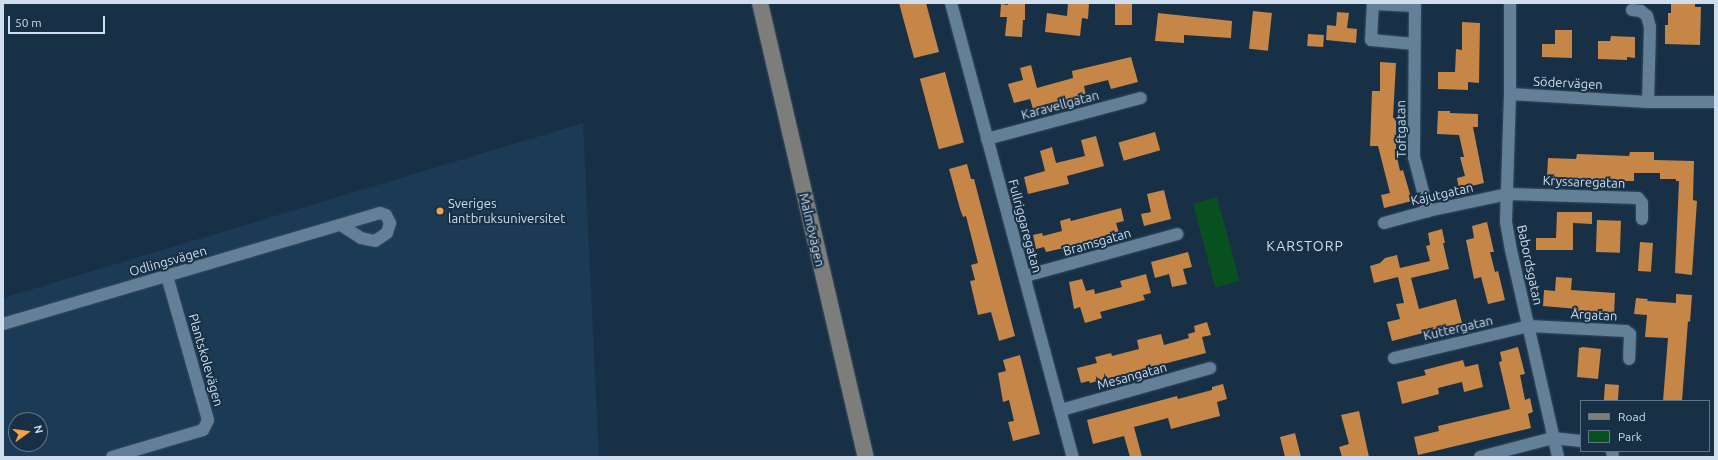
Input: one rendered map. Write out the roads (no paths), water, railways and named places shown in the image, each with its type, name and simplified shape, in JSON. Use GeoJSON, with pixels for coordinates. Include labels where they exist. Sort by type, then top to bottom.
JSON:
{"type":"FeatureCollection","features":[{"type":"Feature","properties":{"kind":"main road","name":"Malmövägen"},"geometry":{"type":"LineString","coordinates":[[760,3],[866,457]]}},
{"type":"Feature","properties":{"kind":"street","name":"Fullriggaregatan"},"geometry":{"type":"LineString","coordinates":[[951,3],[986,139],[1025,276],[1073,457]]}},
{"type":"Feature","properties":{"kind":"street"},"geometry":{"type":"LineString","coordinates":[[1510,3],[1510,94]]}},
{"type":"Feature","properties":{"kind":"street","name":"Toftgatan"},"geometry":{"type":"LineString","coordinates":[[1414,44],[1371,40],[1373,4],[1415,6],[1414,157],[1428,211]]}},
{"type":"Feature","properties":{"kind":"street"},"geometry":{"type":"LineString","coordinates":[[1632,10],[1641,11],[1647,16],[1650,26],[1648,102]]}},
{"type":"Feature","properties":{"kind":"street","name":"Södervägen"},"geometry":{"type":"LineString","coordinates":[[1510,94],[1648,102],[1715,102]]}},
{"type":"Feature","properties":{"kind":"street","name":"Babordsgatan"},"geometry":{"type":"LineString","coordinates":[[1510,94],[1506,222],[1558,457]]}},
{"type":"Feature","properties":{"kind":"street","name":"Karavellgatan"},"geometry":{"type":"LineString","coordinates":[[986,139],[1141,98]]}},
{"type":"Feature","properties":{"kind":"street","name":"Kajutgatan"},"geometry":{"type":"LineString","coordinates":[[1384,223],[1428,211],[1508,194]]}},
{"type":"Feature","properties":{"kind":"street","name":"Kryssaregatan"},"geometry":{"type":"LineString","coordinates":[[1508,194],[1638,198],[1642,203],[1642,219]]}},
{"type":"Feature","properties":{"kind":"street","name":"Odlingsvägen"},"geometry":{"type":"LineString","coordinates":[[3,324],[341,225]]}},
{"type":"Feature","properties":{"kind":"street","name":"Bramsgatan"},"geometry":{"type":"LineString","coordinates":[[1025,276],[1177,234]]}},
{"type":"Feature","properties":{"kind":"street","name":"Plantskolevägen"},"geometry":{"type":"LineString","coordinates":[[112,457],[203,430],[208,420],[167,276]]}},
{"type":"Feature","properties":{"kind":"street","name":"Kuttergatan"},"geometry":{"type":"LineString","coordinates":[[1394,358],[1529,326]]}},
{"type":"Feature","properties":{"kind":"street","name":"Årgatan"},"geometry":{"type":"LineString","coordinates":[[1529,326],[1626,331],[1630,334],[1629,359]]}},
{"type":"Feature","properties":{"kind":"street","name":"Mesangatan"},"geometry":{"type":"LineString","coordinates":[[1061,410],[1210,368]]}},
{"type":"Feature","properties":{"kind":"street"},"geometry":{"type":"LineString","coordinates":[[1480,457],[1553,438],[1580,441]]}},
{"type":"Feature","properties":{"kind":"place","name":"Sveriges lantbruksuniversitet"},"geometry":{"type":"Point","coordinates":[440,211]}},
{"type":"Feature","properties":{"kind":"district","name":"KARSTORP"},"geometry":{"type":"Point","coordinates":[1305,246]}}]}
